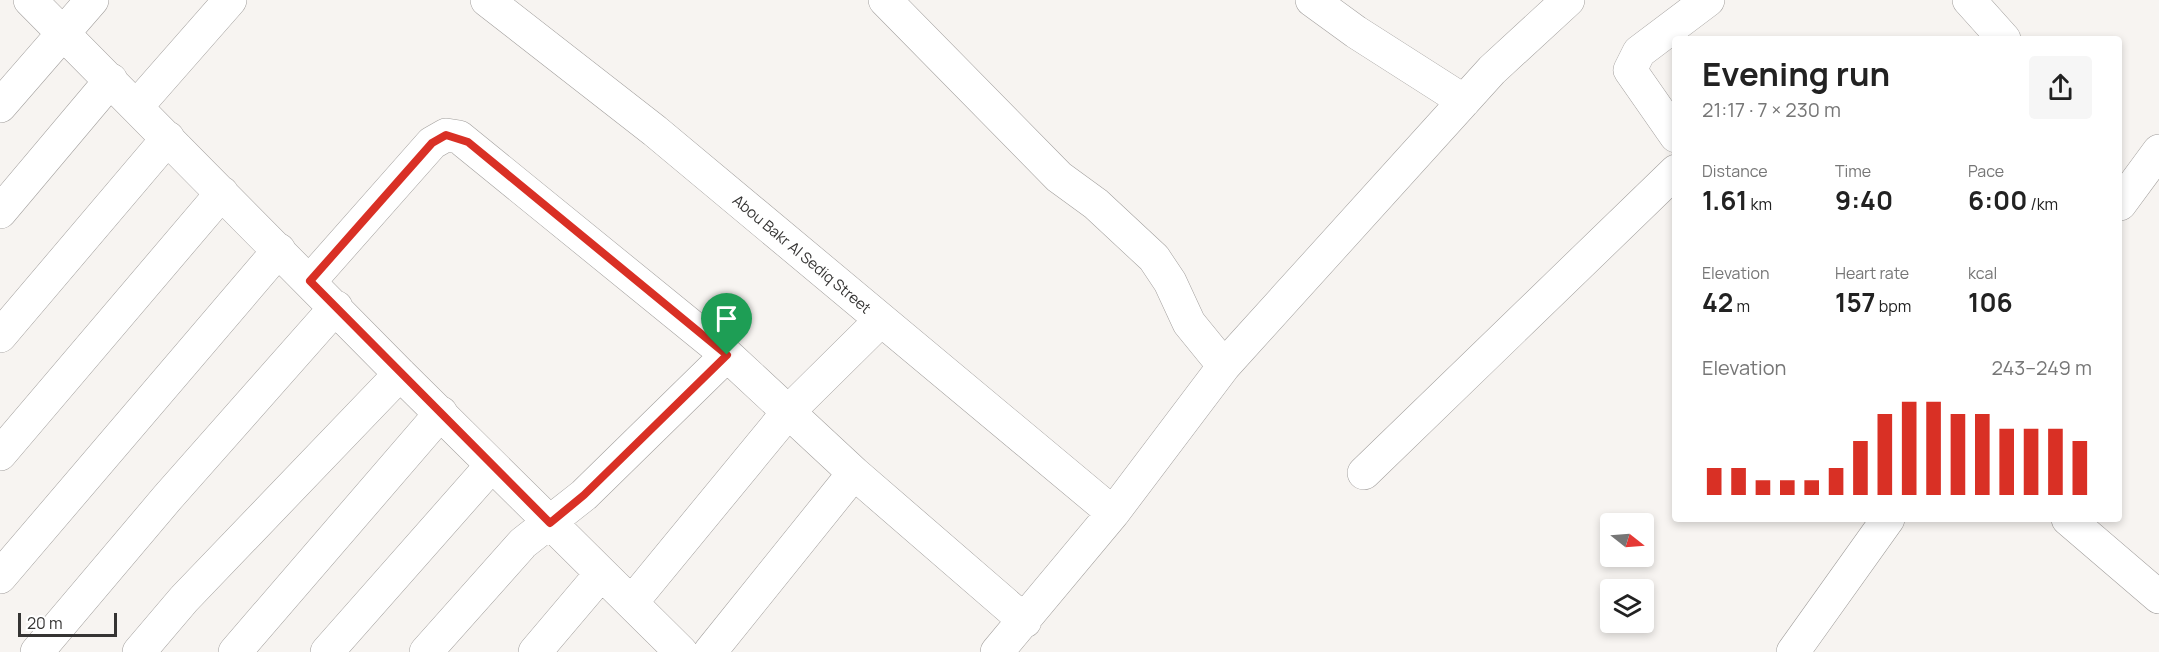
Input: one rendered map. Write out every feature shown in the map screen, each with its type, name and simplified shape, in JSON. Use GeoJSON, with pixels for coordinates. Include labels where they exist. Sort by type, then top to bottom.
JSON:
{"type":"FeatureCollection","features":[{"type":"Feature","properties":{"kind":"street"},"geometry":{"type":"LineString","coordinates":[[30,0],[400,374],[632,602],[662,646]]}},
{"type":"Feature","properties":{"kind":"street"},"geometry":{"type":"LineString","coordinates":[[0,106],[92,0]]}},
{"type":"Feature","properties":{"kind":"street"},"geometry":{"type":"LineString","coordinates":[[137,106],[230,0]]}},
{"type":"Feature","properties":{"kind":"street","name":"Abou Bakr Al Sediq Street"},"geometry":{"type":"LineString","coordinates":[[487,0],[655,131],[1113,513]]}},
{"type":"Feature","properties":{"kind":"street"},"geometry":{"type":"LineString","coordinates":[[885,0],[1059,177],[1096,204],[1154,258],[1170,282],[1189,323],[1224,366]]}},
{"type":"Feature","properties":{"kind":"street"},"geometry":{"type":"LineString","coordinates":[[1312,0],[1356,32],[1464,101]]}},
{"type":"Feature","properties":{"kind":"street"},"geometry":{"type":"LineString","coordinates":[[1672,130],[1630,70],[1639,52],[1708,0]]}},
{"type":"Feature","properties":{"kind":"street"},"geometry":{"type":"LineString","coordinates":[[1969,0],[2001,36]]}},
{"type":"Feature","properties":{"kind":"street"},"geometry":{"type":"LineString","coordinates":[[998,652],[1113,513],[1224,366],[1492,70],[1564,1]]}},
{"type":"Feature","properties":{"kind":"street"},"geometry":{"type":"LineString","coordinates":[[0,212],[111,80]]}},
{"type":"Feature","properties":{"kind":"street"},"geometry":{"type":"LineString","coordinates":[[310,281],[432,143],[446,135],[468,142],[727,355],[854,473],[1025,621]]}},
{"type":"Feature","properties":{"kind":"street"},"geometry":{"type":"LineString","coordinates":[[0,336],[168,138]]}},
{"type":"Feature","properties":{"kind":"street"},"geometry":{"type":"LineString","coordinates":[[2124,185],[2159,151]]}},
{"type":"Feature","properties":{"kind":"street"},"geometry":{"type":"LineString","coordinates":[[1364,473],[1672,175]]}},
{"type":"Feature","properties":{"kind":"street"},"geometry":{"type":"LineString","coordinates":[[0,454],[222,193]]}},
{"type":"Feature","properties":{"kind":"street"},"geometry":{"type":"LineString","coordinates":[[0,577],[279,250]]}},
{"type":"Feature","properties":{"kind":"street"},"geometry":{"type":"LineString","coordinates":[[37,652],[168,497],[336,308]]}},
{"type":"Feature","properties":{"kind":"street"},"geometry":{"type":"LineString","coordinates":[[632,602],[789,411],[881,320]]}},
{"type":"Feature","properties":{"kind":"street"},"geometry":{"type":"LineString","coordinates":[[426,652],[523,543],[592,488],[727,355]]}},
{"type":"Feature","properties":{"kind":"street"},"geometry":{"type":"LineString","coordinates":[[139,652],[184,599],[400,374]]}},
{"type":"Feature","properties":{"kind":"street"},"geometry":{"type":"LineString","coordinates":[[235,652],[441,413]]}},
{"type":"Feature","properties":{"kind":"street"},"geometry":{"type":"LineString","coordinates":[[327,652],[492,465]]}},
{"type":"Feature","properties":{"kind":"street"},"geometry":{"type":"LineString","coordinates":[[710,652],[854,473]]}},
{"type":"Feature","properties":{"kind":"street"},"geometry":{"type":"LineString","coordinates":[[1793,652],[1886,522]]}},
{"type":"Feature","properties":{"kind":"street"},"geometry":{"type":"LineString","coordinates":[[2072,522],[2159,597]]}},
{"type":"Feature","properties":{"kind":"street"},"geometry":{"type":"LineString","coordinates":[[535,652],[601,574]]}},
{"type":"Feature","properties":{"kind":"route"},"geometry":{"type":"LineString","coordinates":[[446,135],[459,137],[468,142],[727,355],[584,495],[550,523],[310,281],[437,138],[446,135]]}}]}
